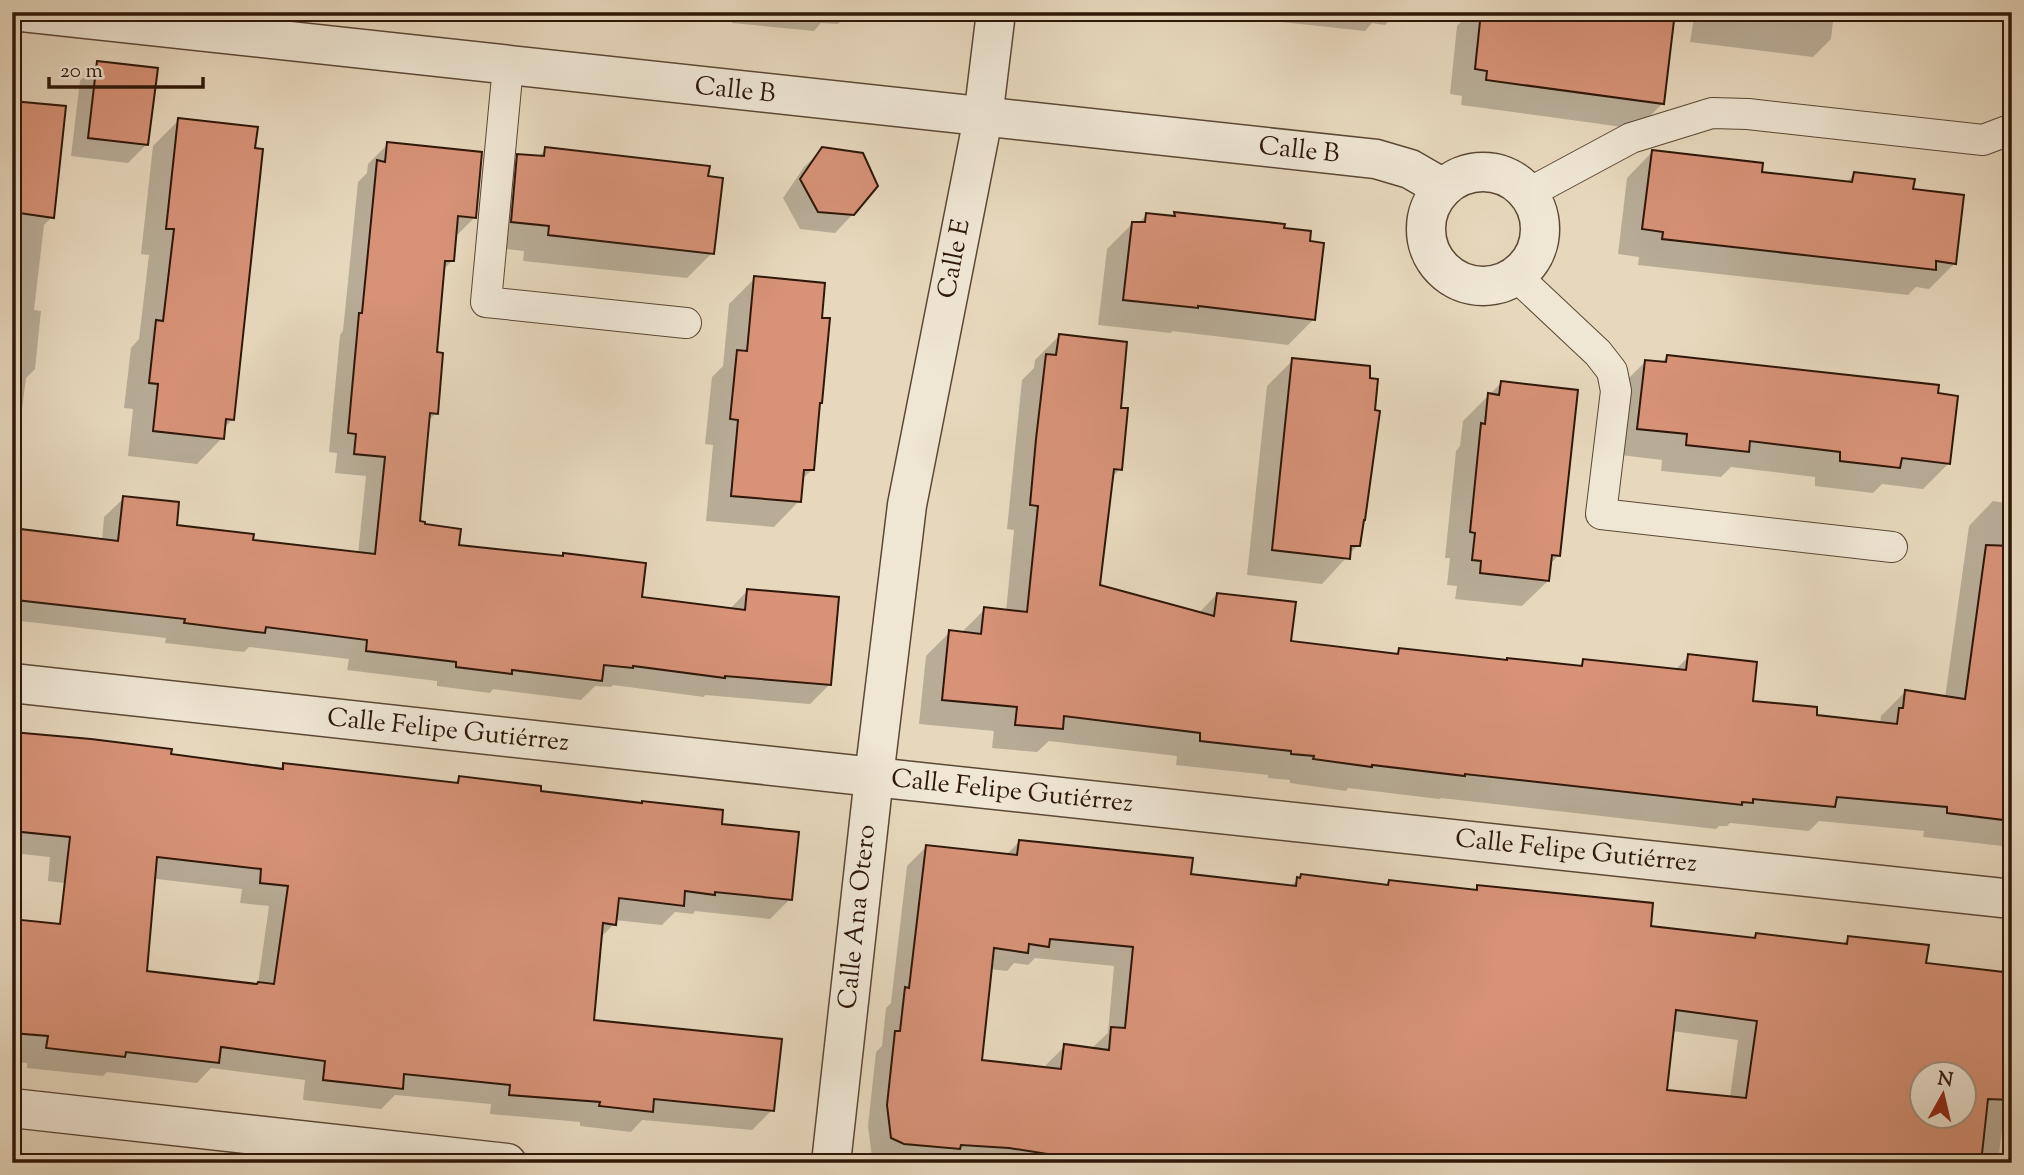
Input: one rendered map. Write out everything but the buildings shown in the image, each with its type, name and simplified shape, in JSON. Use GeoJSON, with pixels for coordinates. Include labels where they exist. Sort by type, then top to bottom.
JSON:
{"type":"FeatureCollection","features":[{"type":"Feature","properties":{"kind":"street","name":"Calle B"},"geometry":{"type":"LineString","coordinates":[[22,12],[1376,159],[1410,169],[1443,188]]}},
{"type":"Feature","properties":{"kind":"street","name":"Calle E"},"geometry":{"type":"LineString","coordinates":[[907,505],[984,118],[996,12]]}},
{"type":"Feature","properties":{"kind":"street"},"geometry":{"type":"LineString","coordinates":[[1477,173],[1496,174],[1513,181],[1527,194],[1536,209],[1540,228],[1537,247],[1529,263],[1516,276],[1499,284],[1480,286],[1461,282],[1445,272],[1433,258],[1426,240],[1426,221],[1432,203],[1443,188],[1460,177],[1477,173]]}},
{"type":"Feature","properties":{"kind":"street","name":"Calle Ana Otero"},"geometry":{"type":"LineString","coordinates":[[831,1163],[873,777],[907,505]]}},
{"type":"Feature","properties":{"kind":"street","name":"Calle Felipe Gutiérrez"},"geometry":{"type":"LineString","coordinates":[[12,683],[2012,899]]}},
{"type":"Feature","properties":{"kind":"street"},"geometry":{"type":"LineString","coordinates":[[12,1108],[507,1163]]}},
{"type":"Feature","properties":{"kind":"lane"},"geometry":{"type":"LineString","coordinates":[[508,66],[486,302],[686,323]]}},
{"type":"Feature","properties":{"kind":"lane"},"geometry":{"type":"LineString","coordinates":[[1527,194],[1631,138],[1712,113],[1748,114],[1983,140],[2012,129]]}},
{"type":"Feature","properties":{"kind":"lane"},"geometry":{"type":"LineString","coordinates":[[1516,276],[1598,353],[1612,371],[1616,391],[1601,514],[1892,547]]}}]}
